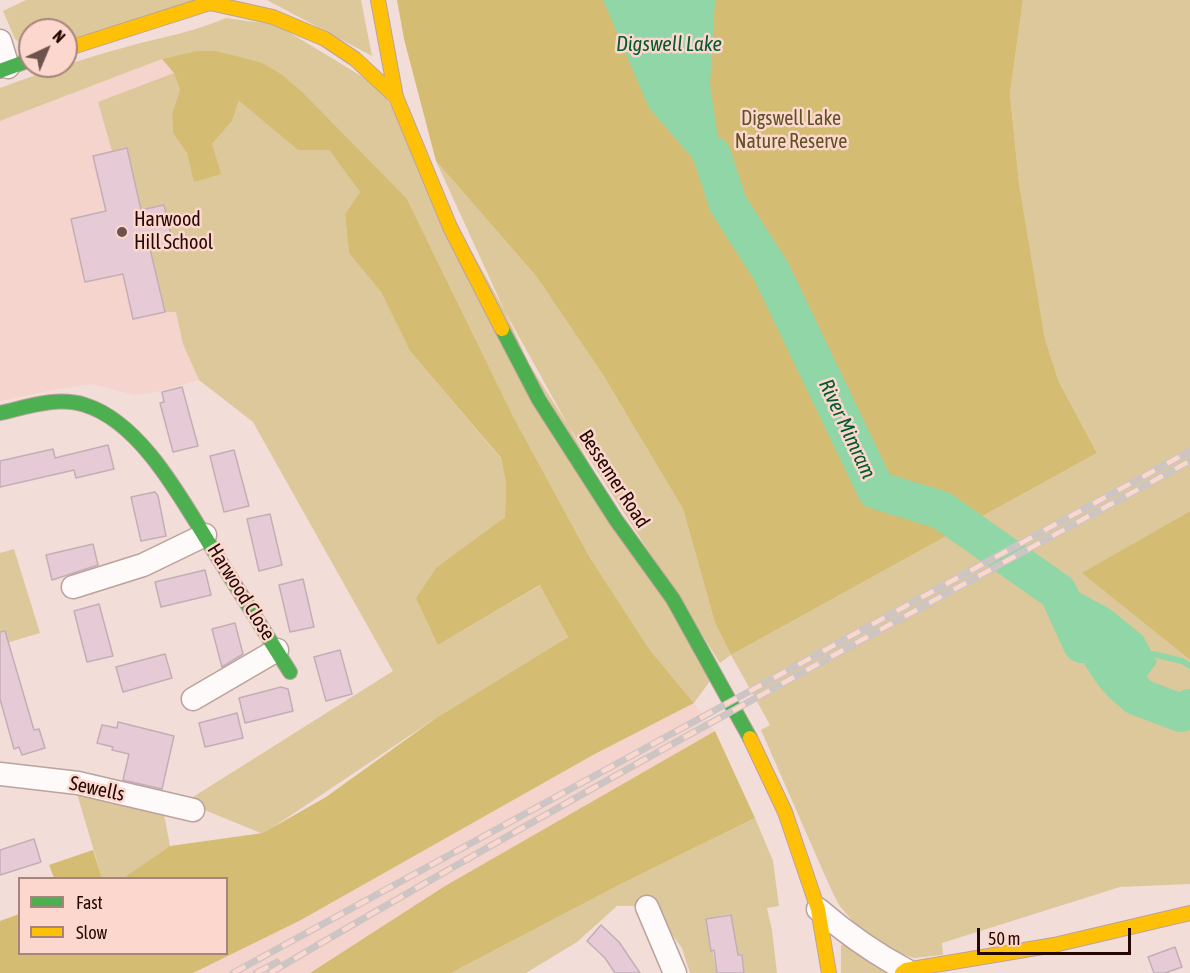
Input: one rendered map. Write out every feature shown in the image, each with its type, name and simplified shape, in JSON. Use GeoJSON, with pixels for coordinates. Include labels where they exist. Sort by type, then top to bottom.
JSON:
{"type":"FeatureCollection","features":[{"type":"Feature","properties":{"kind":"street","name":"Bessemer Road"},"geometry":{"type":"LineString","coordinates":[[378,0],[396,97],[450,227],[539,400],[616,520],[673,599],[746,729],[786,812],[818,909],[829,973]]}},
{"type":"Feature","properties":{"kind":"street"},"geometry":{"type":"LineString","coordinates":[[78,45],[213,2],[273,16],[325,39],[355,59],[396,97]]}},
{"type":"Feature","properties":{"kind":"street"},"geometry":{"type":"LineString","coordinates":[[0,41],[4,69]]}},
{"type":"Feature","properties":{"kind":"street","name":"Harwood Close"},"geometry":{"type":"LineString","coordinates":[[0,413],[56,401],[77,402],[90,406],[113,420],[137,440],[158,463],[290,672]]}},
{"type":"Feature","properties":{"kind":"street","name":"Harwood Close"},"geometry":{"type":"LineString","coordinates":[[73,588],[158,559],[205,535]]}},
{"type":"Feature","properties":{"kind":"street","name":"Harwood Close"},"geometry":{"type":"LineString","coordinates":[[193,699],[277,650]]}},
{"type":"Feature","properties":{"kind":"street","name":"Sewells"},"geometry":{"type":"LineString","coordinates":[[0,774],[78,783],[193,810]]}},
{"type":"Feature","properties":{"kind":"street"},"geometry":{"type":"LineString","coordinates":[[647,907],[675,973]]}},
{"type":"Feature","properties":{"kind":"street"},"geometry":{"type":"LineString","coordinates":[[818,909],[846,933],[904,971],[1054,945],[1190,913]]}},
{"type":"Feature","properties":{"kind":"shaded area"},"geometry":{"type":"Polygon","coordinates":[[[26,0],[207,0],[78,39],[78,18],[18,18],[18,41],[3,11],[26,0]]]}},
{"type":"Feature","properties":{"kind":"shaded area"},"geometry":{"type":"Polygon","coordinates":[[[267,0],[361,0],[372,56],[267,0]]]}},
{"type":"Feature","properties":{"kind":"shaded area"},"geometry":{"type":"Polygon","coordinates":[[[1023,0],[1190,0],[1190,511],[1083,573],[1190,660],[1190,884],[1120,887],[942,943],[943,955],[914,958],[889,950],[861,931],[839,905],[761,730],[770,725],[731,655],[1097,453],[1059,382],[1045,339],[1019,183],[1010,94],[1023,0]]]}},
{"type":"Feature","properties":{"kind":"shaded area"},"geometry":{"type":"Polygon","coordinates":[[[226,18],[277,25],[381,88],[710,681],[694,703],[650,650],[589,556],[514,418],[407,199],[200,51],[162,59],[0,121],[0,88],[29,78],[78,78],[78,61],[226,18]]]}},
{"type":"Feature","properties":{"kind":"shaded area"},"geometry":{"type":"Polygon","coordinates":[[[162,59],[407,199],[514,418],[589,556],[393,672],[253,422],[199,380],[152,393],[135,395],[92,384],[0,401],[0,121],[162,59]]]}},
{"type":"Feature","properties":{"kind":"shaded area"},"geometry":{"type":"Polygon","coordinates":[[[174,73],[180,90],[172,114],[173,132],[187,153],[212,144],[232,121],[239,101],[298,150],[329,150],[360,192],[345,214],[349,253],[381,292],[410,351],[501,459],[506,483],[505,517],[437,567],[438,645],[541,585],[568,637],[436,718],[263,834],[185,802],[393,671],[253,422],[199,380],[183,344],[176,312],[165,312],[150,249],[172,244],[141,210],[127,148],[112,151],[98,102],[174,73]]]}},
{"type":"Feature","properties":{"kind":"shaded area"},"geometry":{"type":"Polygon","coordinates":[[[436,161],[536,276],[603,375],[683,509],[715,623],[731,655],[720,663],[529,364],[436,161]]]}},
{"type":"Feature","properties":{"kind":"shaded area"},"geometry":{"type":"Polygon","coordinates":[[[14,549],[40,633],[0,645],[0,553],[14,549]]]}},
{"type":"Feature","properties":{"kind":"shaded area"},"geometry":{"type":"Polygon","coordinates":[[[694,703],[715,731],[445,886],[310,973],[193,973],[296,922],[593,755],[694,703]]]}},
{"type":"Feature","properties":{"kind":"shaded area"},"geometry":{"type":"Polygon","coordinates":[[[77,794],[164,814],[170,846],[124,877],[102,877],[77,794]]]}},
{"type":"Feature","properties":{"kind":"shaded area"},"geometry":{"type":"Polygon","coordinates":[[[755,818],[773,861],[779,906],[767,908],[777,973],[744,973],[742,955],[738,955],[730,914],[706,919],[717,973],[690,973],[682,948],[651,906],[617,906],[577,942],[526,973],[451,973],[623,883],[755,818]]]}},
{"type":"Feature","properties":{"kind":"shaded area"},"geometry":{"type":"Polygon","coordinates":[[[845,944],[862,958],[885,968],[886,973],[841,973],[841,945],[845,944]]]}},
{"type":"Feature","properties":{"kind":"green space","name":"Digswell Lake Nature Reserve"},"geometry":{"type":"Polygon","coordinates":[[[397,0],[1023,0],[1010,94],[1019,183],[1045,339],[1059,382],[1097,453],[731,655],[715,623],[683,509],[603,375],[536,276],[436,161],[404,39],[397,0]]]}},
{"type":"Feature","properties":{"kind":"green space"},"geometry":{"type":"Polygon","coordinates":[[[197,51],[215,51],[262,63],[281,74],[301,91],[407,199],[514,418],[589,556],[650,650],[694,703],[593,755],[299,921],[193,973],[0,973],[0,921],[18,914],[18,955],[228,955],[228,877],[124,877],[170,846],[263,833],[326,797],[436,718],[568,637],[540,585],[438,645],[416,598],[437,567],[505,517],[506,483],[501,458],[410,351],[381,292],[349,253],[345,214],[360,192],[329,150],[298,150],[239,101],[232,121],[212,144],[221,174],[194,182],[187,153],[173,133],[172,114],[180,90],[174,73],[162,59],[197,51]]]}},
{"type":"Feature","properties":{"kind":"green space"},"geometry":{"type":"Polygon","coordinates":[[[1190,511],[1190,660],[1082,573],[1190,511]]]}},
{"type":"Feature","properties":{"kind":"green space"},"geometry":{"type":"Polygon","coordinates":[[[715,731],[755,818],[623,883],[451,973],[310,973],[445,886],[715,731]]]}},
{"type":"Feature","properties":{"kind":"green space"},"geometry":{"type":"Polygon","coordinates":[[[93,850],[102,877],[54,877],[49,865],[93,850]]]}},
{"type":"Feature","properties":{"kind":"water","name":"Digswell Lake"},"geometry":{"type":"Polygon","coordinates":[[[603,0],[715,0],[710,85],[728,204],[649,108],[603,0]]]}},
{"type":"Feature","properties":{"kind":"water"},"geometry":{"type":"Polygon","coordinates":[[[1075,590],[1110,609],[1143,636],[1157,662],[1147,676],[1150,682],[1162,698],[1183,713],[1166,719],[1148,718],[1131,713],[1103,690],[1082,659],[1056,609],[1061,598],[1075,590]]]}},
{"type":"Feature","properties":{"kind":"building","name":"Harwood Hill School"},"geometry":{"type":"Polygon","coordinates":[[[127,148],[141,210],[164,205],[173,244],[150,249],[165,312],[133,319],[123,274],[85,282],[71,219],[106,211],[93,156],[127,148]]]}},
{"type":"Feature","properties":{"kind":"building"},"geometry":{"type":"Polygon","coordinates":[[[182,387],[198,446],[173,452],[160,403],[164,402],[162,392],[182,387]]]}},
{"type":"Feature","properties":{"kind":"building"},"geometry":{"type":"Polygon","coordinates":[[[108,445],[114,469],[76,478],[74,470],[0,487],[0,461],[53,449],[55,458],[108,445]]]}},
{"type":"Feature","properties":{"kind":"building"},"geometry":{"type":"Polygon","coordinates":[[[234,450],[249,506],[224,512],[210,456],[234,450]]]}},
{"type":"Feature","properties":{"kind":"building"},"geometry":{"type":"Polygon","coordinates":[[[155,492],[158,496],[166,536],[141,541],[131,497],[155,492]]]}},
{"type":"Feature","properties":{"kind":"building"},"geometry":{"type":"Polygon","coordinates":[[[270,514],[282,565],[259,571],[247,519],[270,514]]]}},
{"type":"Feature","properties":{"kind":"building"},"geometry":{"type":"Polygon","coordinates":[[[93,544],[98,565],[52,580],[46,555],[93,544]]]}},
{"type":"Feature","properties":{"kind":"building"},"geometry":{"type":"Polygon","coordinates":[[[205,570],[211,595],[161,607],[155,582],[205,570]]]}},
{"type":"Feature","properties":{"kind":"building"},"geometry":{"type":"Polygon","coordinates":[[[303,579],[314,627],[290,632],[279,585],[303,579]]]}},
{"type":"Feature","properties":{"kind":"building"},"geometry":{"type":"Polygon","coordinates":[[[99,604],[113,656],[87,662],[74,611],[99,604]]]}},
{"type":"Feature","properties":{"kind":"building"},"geometry":{"type":"Polygon","coordinates":[[[235,623],[243,654],[222,667],[212,629],[235,623]]]}},
{"type":"Feature","properties":{"kind":"building"},"geometry":{"type":"Polygon","coordinates":[[[5,631],[34,730],[39,729],[45,748],[22,755],[19,747],[14,749],[0,699],[0,632],[5,631]]]}},
{"type":"Feature","properties":{"kind":"building"},"geometry":{"type":"Polygon","coordinates":[[[340,650],[352,694],[326,701],[314,657],[340,650]]]}},
{"type":"Feature","properties":{"kind":"building"},"geometry":{"type":"Polygon","coordinates":[[[165,654],[172,678],[123,692],[116,667],[165,654]]]}},
{"type":"Feature","properties":{"kind":"building"},"geometry":{"type":"Polygon","coordinates":[[[281,687],[288,689],[293,711],[245,723],[239,698],[281,687]]]}},
{"type":"Feature","properties":{"kind":"building"},"geometry":{"type":"Polygon","coordinates":[[[237,713],[243,738],[205,747],[199,723],[237,713]]]}},
{"type":"Feature","properties":{"kind":"building"},"geometry":{"type":"Polygon","coordinates":[[[118,722],[174,736],[162,789],[123,780],[129,754],[97,743],[102,725],[117,728],[118,722]]]}},
{"type":"Feature","properties":{"kind":"building"},"geometry":{"type":"Polygon","coordinates":[[[34,839],[41,862],[0,875],[0,850],[34,839]]]}},
{"type":"Feature","properties":{"kind":"building"},"geometry":{"type":"Polygon","coordinates":[[[731,915],[738,955],[742,955],[744,973],[717,973],[706,919],[731,915]]]}},
{"type":"Feature","properties":{"kind":"building"},"geometry":{"type":"Polygon","coordinates":[[[601,925],[619,942],[640,973],[615,973],[605,958],[587,941],[601,925]]]}},
{"type":"Feature","properties":{"kind":"building"},"geometry":{"type":"Polygon","coordinates":[[[1175,947],[1182,967],[1165,973],[1154,973],[1148,957],[1175,947]]]}},
{"type":"Feature","properties":{"kind":"waterway","name":"River Mimram"},"geometry":{"type":"LineString","coordinates":[[712,155],[728,204],[771,271],[876,490],[941,510],[1058,592],[1082,644]]}},
{"type":"Feature","properties":{"kind":"waterway"},"geometry":{"type":"LineString","coordinates":[[1153,654],[1182,661],[1190,666]]}},
{"type":"Feature","properties":{"kind":"waterway","name":"River Mimram"},"geometry":{"type":"LineString","coordinates":[[1136,696],[1181,713],[1190,708]]}},
{"type":"Feature","properties":{"kind":"railway"},"geometry":{"type":"LineString","coordinates":[[233,973],[1190,451]]}},
{"type":"Feature","properties":{"kind":"railway"},"geometry":{"type":"LineString","coordinates":[[270,973],[613,777],[1190,461]]}},
{"type":"Feature","properties":{"kind":"railway"},"geometry":{"type":"LineString","coordinates":[[256,973],[277,962]]}},
{"type":"Feature","properties":{"kind":"traffic: fast"},"geometry":{"type":"LineString","coordinates":[[0,71],[18,64]]}},
{"type":"Feature","properties":{"kind":"traffic: fast"},"geometry":{"type":"LineString","coordinates":[[502,329],[539,400],[616,520],[673,599],[750,738]]}},
{"type":"Feature","properties":{"kind":"traffic: fast"},"geometry":{"type":"LineString","coordinates":[[0,413],[42,403],[74,403],[85,405],[106,415],[125,429],[143,447],[176,489],[290,672]]}},
{"type":"Feature","properties":{"kind":"traffic: slow"},"geometry":{"type":"LineString","coordinates":[[378,0],[396,97],[450,227],[502,329]]}},
{"type":"Feature","properties":{"kind":"traffic: slow"},"geometry":{"type":"LineString","coordinates":[[78,45],[210,3],[273,17],[325,39],[355,59],[396,97]]}},
{"type":"Feature","properties":{"kind":"traffic: slow"},"geometry":{"type":"LineString","coordinates":[[750,738],[785,812],[818,909],[829,973]]}},
{"type":"Feature","properties":{"kind":"traffic: slow"},"geometry":{"type":"LineString","coordinates":[[902,973],[906,970],[1054,945],[1190,913]]}},
{"type":"Feature","properties":{"kind":"place","name":"Harwood Hill School"},"geometry":{"type":"Point","coordinates":[122,232]}}]}
